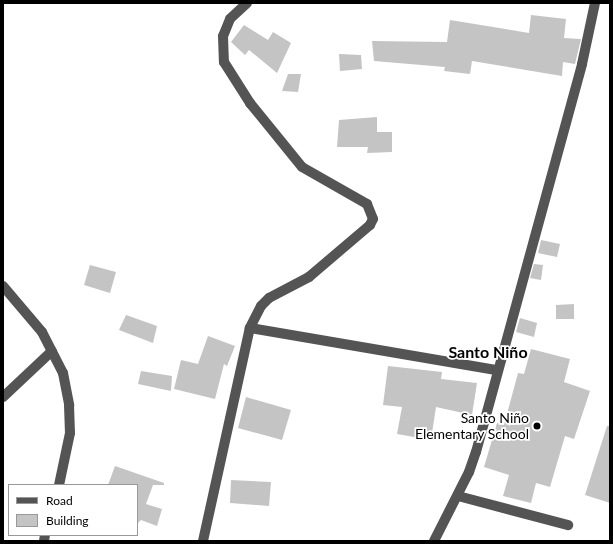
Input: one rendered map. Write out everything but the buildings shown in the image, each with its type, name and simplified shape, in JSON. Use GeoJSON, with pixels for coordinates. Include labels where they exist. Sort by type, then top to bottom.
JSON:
{"type":"FeatureCollection","features":[{"type":"Feature","properties":{"kind":"street"},"geometry":{"type":"LineString","coordinates":[[203,541],[250,328],[261,306],[269,298],[309,278],[370,225],[373,219],[367,204],[302,167],[250,103],[224,62],[223,36],[230,19],[247,3]]}},
{"type":"Feature","properties":{"kind":"street"},"geometry":{"type":"LineString","coordinates":[[434,541],[458,496],[476,452],[497,370],[582,64],[595,3]]}},
{"type":"Feature","properties":{"kind":"street"},"geometry":{"type":"LineString","coordinates":[[3,286],[42,332],[63,373],[69,412],[70,433],[67,458],[59,484]]}},
{"type":"Feature","properties":{"kind":"street"},"geometry":{"type":"LineString","coordinates":[[250,328],[497,370]]}},
{"type":"Feature","properties":{"kind":"street"},"geometry":{"type":"LineString","coordinates":[[3,397],[52,352]]}},
{"type":"Feature","properties":{"kind":"street"},"geometry":{"type":"LineString","coordinates":[[458,496],[568,526]]}},
{"type":"Feature","properties":{"kind":"place","name":"Santo Niño Elementary School"},"geometry":{"type":"Point","coordinates":[537,426]}},
{"type":"Feature","properties":{"kind":"district","name":"Santo Niño"},"geometry":{"type":"Point","coordinates":[488,352]}}]}
